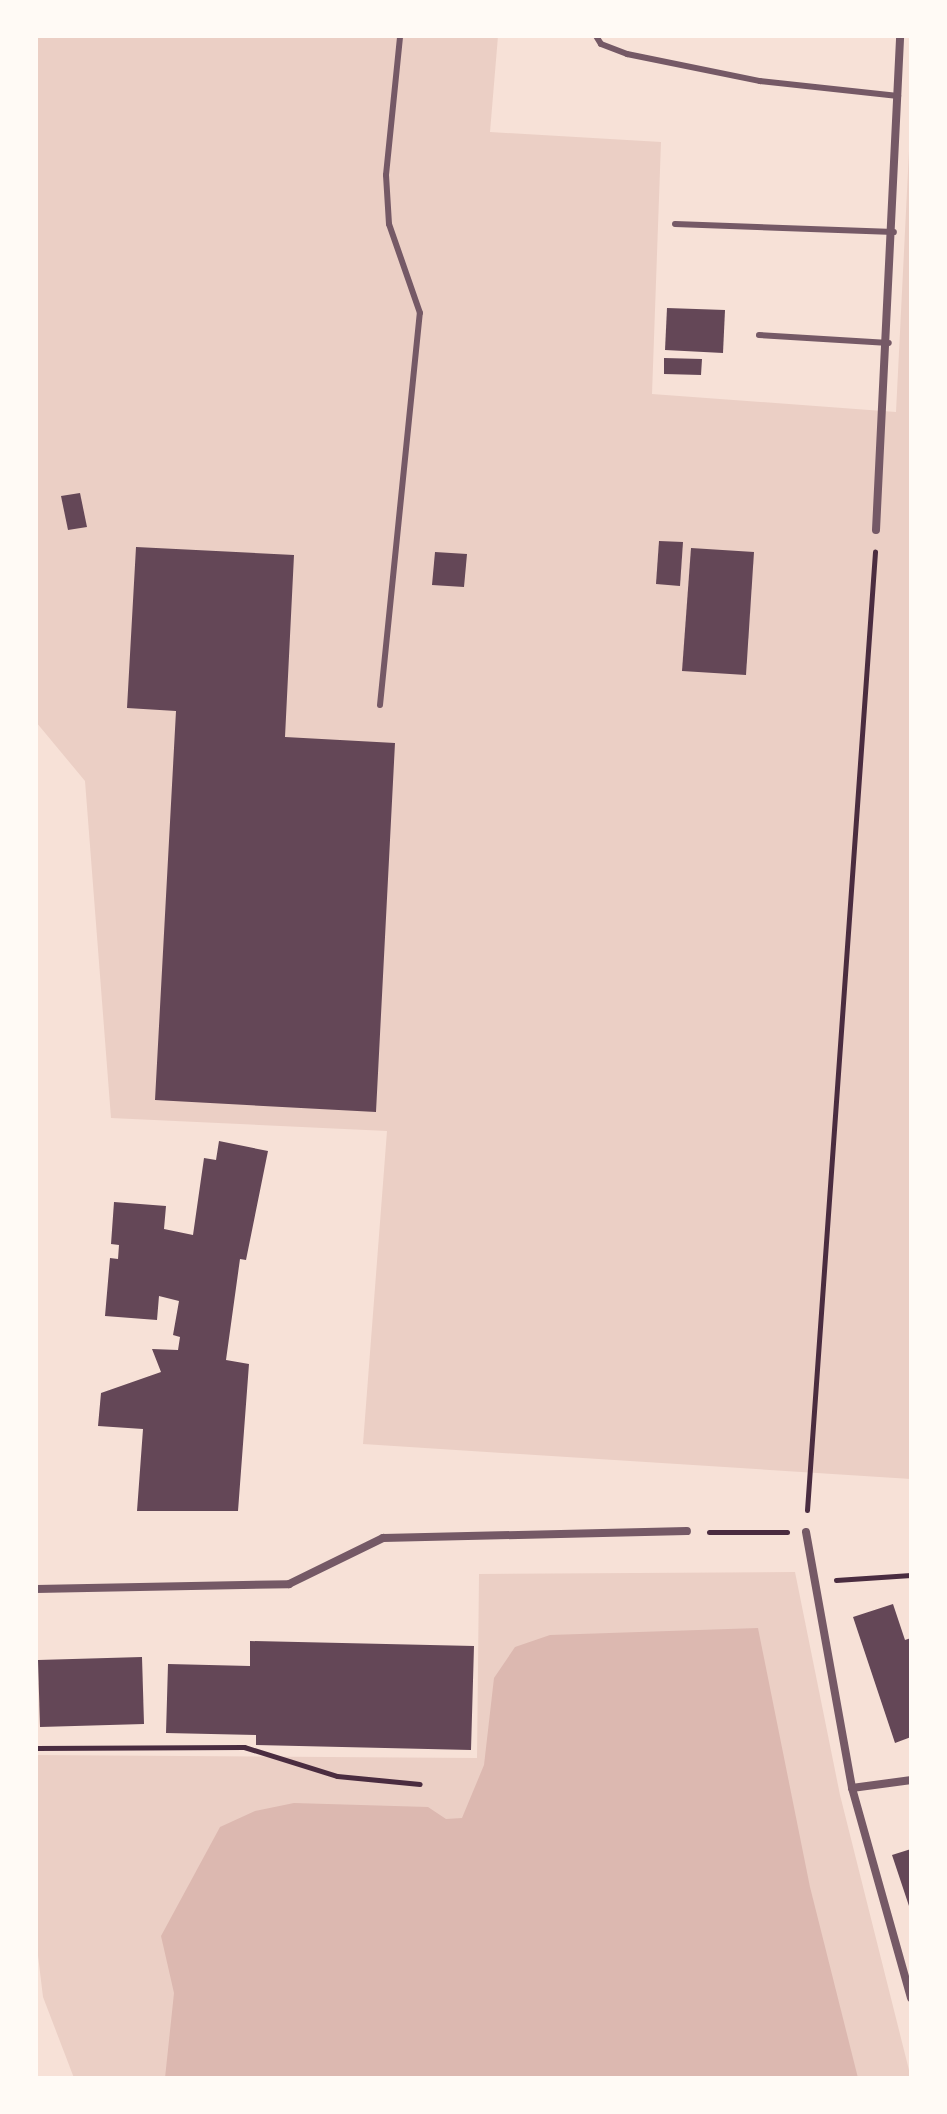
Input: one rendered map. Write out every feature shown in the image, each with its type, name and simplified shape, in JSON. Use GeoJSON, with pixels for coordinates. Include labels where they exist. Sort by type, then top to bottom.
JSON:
{"type":"FeatureCollection","features":[{"type":"Feature","properties":{"kind":"street"},"geometry":{"type":"LineString","coordinates":[[876,530],[889,343],[900,36]]}},
{"type":"Feature","properties":{"kind":"street"},"geometry":{"type":"LineString","coordinates":[[36,1589],[289,1584],[383,1538],[687,1531]]}},
{"type":"Feature","properties":{"kind":"street"},"geometry":{"type":"LineString","coordinates":[[806,1532],[811,1582],[852,1788],[911,1998]]}},
{"type":"Feature","properties":{"kind":"street"},"geometry":{"type":"LineString","coordinates":[[852,1788],[911,1780]]}},
{"type":"Feature","properties":{"kind":"lane"},"geometry":{"type":"LineString","coordinates":[[380,705],[420,313],[389,224],[386,175],[400,36]]}},
{"type":"Feature","properties":{"kind":"lane"},"geometry":{"type":"LineString","coordinates":[[596,36],[601,44],[627,54],[760,81],[898,96]]}},
{"type":"Feature","properties":{"kind":"lane"},"geometry":{"type":"LineString","coordinates":[[675,224],[894,232]]}},
{"type":"Feature","properties":{"kind":"lane"},"geometry":{"type":"LineString","coordinates":[[759,335],[889,343]]}},
{"type":"Feature","properties":{"kind":"path"},"geometry":{"type":"LineString","coordinates":[[687,1531],[806,1532],[876,530]]}},
{"type":"Feature","properties":{"kind":"path"},"geometry":{"type":"LineString","coordinates":[[811,1582],[911,1575]]}},
{"type":"Feature","properties":{"kind":"path"},"geometry":{"type":"LineString","coordinates":[[36,1748],[244,1747],[337,1776],[420,1784]]}},
{"type":"Feature","properties":{"kind":"shaded area"},"geometry":{"type":"Polygon","coordinates":[[[36,36],[498,36],[490,132],[661,142],[652,394],[896,412],[911,111],[911,1479],[363,1444],[387,1131],[111,1118],[85,781],[36,722],[36,36]]]}},
{"type":"Feature","properties":{"kind":"shaded area"},"geometry":{"type":"Polygon","coordinates":[[[795,1572],[840,1795],[911,2078],[74,2078],[43,1997],[36,1939],[36,1755],[477,1758],[479,1574],[795,1572]]]}},
{"type":"Feature","properties":{"kind":"shaded area"},"geometry":{"type":"Polygon","coordinates":[[[758,1628],[810,1887],[858,2078],[165,2078],[174,1993],[161,1936],[220,1827],[255,1811],[294,1803],[428,1807],[446,1819],[462,1818],[484,1765],[494,1678],[515,1647],[550,1635],[758,1628]]]}},
{"type":"Feature","properties":{"kind":"building"},"geometry":{"type":"Polygon","coordinates":[[[667,308],[725,310],[723,353],[665,350],[667,308]]]}},
{"type":"Feature","properties":{"kind":"building"},"geometry":{"type":"Polygon","coordinates":[[[664,358],[702,359],[701,375],[664,374],[664,358]]]}},
{"type":"Feature","properties":{"kind":"building"},"geometry":{"type":"Polygon","coordinates":[[[80,493],[87,527],[68,530],[61,496],[80,493]]]}},
{"type":"Feature","properties":{"kind":"building"},"geometry":{"type":"Polygon","coordinates":[[[659,541],[683,542],[680,586],[656,584],[659,541]]]}},
{"type":"Feature","properties":{"kind":"building"},"geometry":{"type":"Polygon","coordinates":[[[136,547],[294,555],[285,737],[395,743],[376,1112],[155,1100],[176,711],[127,708],[136,547]]]}},
{"type":"Feature","properties":{"kind":"building"},"geometry":{"type":"Polygon","coordinates":[[[691,548],[754,552],[746,675],[682,671],[691,548]]]}},
{"type":"Feature","properties":{"kind":"building"},"geometry":{"type":"Polygon","coordinates":[[[435,552],[467,554],[464,587],[432,585],[435,552]]]}},
{"type":"Feature","properties":{"kind":"building"},"geometry":{"type":"Polygon","coordinates":[[[219,1141],[268,1151],[246,1260],[240,1259],[226,1360],[249,1364],[238,1511],[137,1511],[143,1429],[98,1426],[101,1393],[161,1372],[152,1349],[178,1350],[180,1337],[173,1335],[179,1301],[159,1296],[157,1320],[105,1316],[110,1258],[118,1259],[119,1245],[111,1244],[114,1202],[166,1206],[164,1229],[193,1235],[204,1158],[216,1160],[219,1141]]]}},
{"type":"Feature","properties":{"kind":"building"},"geometry":{"type":"Polygon","coordinates":[[[893,1604],[905,1640],[911,1638],[911,1737],[895,1743],[853,1617],[893,1604]]]}},
{"type":"Feature","properties":{"kind":"building"},"geometry":{"type":"Polygon","coordinates":[[[250,1641],[474,1646],[471,1750],[256,1745],[256,1735],[166,1733],[168,1664],[250,1666],[250,1641]]]}},
{"type":"Feature","properties":{"kind":"building"},"geometry":{"type":"Polygon","coordinates":[[[142,1657],[144,1724],[40,1727],[38,1660],[142,1657]]]}},
{"type":"Feature","properties":{"kind":"building"},"geometry":{"type":"Polygon","coordinates":[[[911,1849],[911,1909],[910,1909],[892,1855],[911,1849]]]}}]}
